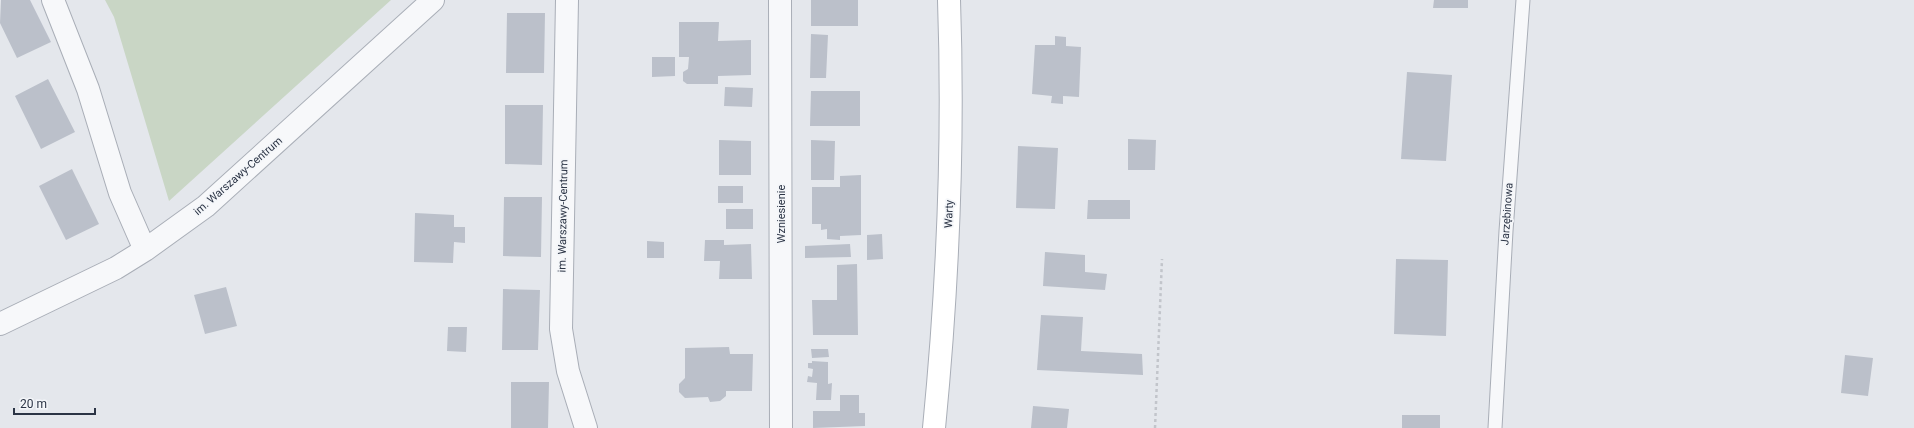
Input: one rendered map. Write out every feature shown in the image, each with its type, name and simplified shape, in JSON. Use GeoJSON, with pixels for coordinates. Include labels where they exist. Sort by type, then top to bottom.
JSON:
{"type":"FeatureCollection","features":[{"type":"Feature","properties":{"kind":"main road","name":"Warty"},"geometry":{"type":"LineString","coordinates":[[934,428],[943,342],[950,187],[951,63],[949,0]]}},
{"type":"Feature","properties":{"kind":"street"},"geometry":{"type":"LineString","coordinates":[[53,0],[88,89],[120,193],[145,250]]}},
{"type":"Feature","properties":{"kind":"street","name":"im. Warszawy-Centrum"},"geometry":{"type":"LineString","coordinates":[[1,321],[116,268],[145,250],[206,206],[433,0]]}},
{"type":"Feature","properties":{"kind":"street","name":"im. Warszawy-Centrum"},"geometry":{"type":"LineString","coordinates":[[567,0],[561,329],[568,371],[586,428]]}},
{"type":"Feature","properties":{"kind":"street","name":"Wzniesienie"},"geometry":{"type":"LineString","coordinates":[[780,0],[782,428]]}},
{"type":"Feature","properties":{"kind":"lane","name":"Jarzębinowa"},"geometry":{"type":"LineString","coordinates":[[1495,428],[1506,231],[1523,0]]}},
{"type":"Feature","properties":{"kind":"path"},"geometry":{"type":"LineString","coordinates":[[1155,428],[1162,259]]}},
{"type":"Feature","properties":{"kind":"green space"},"geometry":{"type":"Polygon","coordinates":[[[105,0],[391,0],[169,201],[114,17],[105,0]]]}},
{"type":"Feature","properties":{"kind":"building"},"geometry":{"type":"Polygon","coordinates":[[[1,0],[30,0],[51,42],[17,58],[0,23],[1,0]]]}},
{"type":"Feature","properties":{"kind":"building"},"geometry":{"type":"Polygon","coordinates":[[[811,0],[858,0],[858,26],[811,26],[811,0]]]}},
{"type":"Feature","properties":{"kind":"building"},"geometry":{"type":"Polygon","coordinates":[[[1434,0],[1468,0],[1468,8],[1433,8],[1434,0]]]}},
{"type":"Feature","properties":{"kind":"building"},"geometry":{"type":"Polygon","coordinates":[[[507,13],[545,13],[544,73],[506,73],[507,13]]]}},
{"type":"Feature","properties":{"kind":"building"},"geometry":{"type":"Polygon","coordinates":[[[679,22],[719,22],[718,41],[751,40],[751,75],[718,76],[718,84],[687,84],[683,81],[683,72],[688,69],[689,57],[679,57],[679,22]]]}},
{"type":"Feature","properties":{"kind":"building"},"geometry":{"type":"Polygon","coordinates":[[[811,34],[828,35],[826,78],[810,78],[811,34]]]}},
{"type":"Feature","properties":{"kind":"building"},"geometry":{"type":"Polygon","coordinates":[[[1055,36],[1066,37],[1066,46],[1081,47],[1079,97],[1063,96],[1063,104],[1051,103],[1052,96],[1032,94],[1035,45],[1055,45],[1055,36]]]}},
{"type":"Feature","properties":{"kind":"building"},"geometry":{"type":"Polygon","coordinates":[[[652,57],[675,57],[675,76],[652,77],[652,57]]]}},
{"type":"Feature","properties":{"kind":"building"},"geometry":{"type":"Polygon","coordinates":[[[1407,72],[1452,75],[1446,161],[1401,159],[1407,72]]]}},
{"type":"Feature","properties":{"kind":"building"},"geometry":{"type":"Polygon","coordinates":[[[48,79],[75,132],[41,149],[15,96],[48,79]]]}},
{"type":"Feature","properties":{"kind":"building"},"geometry":{"type":"Polygon","coordinates":[[[725,87],[753,88],[752,107],[724,106],[725,87]]]}},
{"type":"Feature","properties":{"kind":"building"},"geometry":{"type":"Polygon","coordinates":[[[811,91],[860,91],[860,126],[810,126],[811,91]]]}},
{"type":"Feature","properties":{"kind":"building"},"geometry":{"type":"Polygon","coordinates":[[[505,105],[543,105],[542,165],[505,164],[505,105]]]}},
{"type":"Feature","properties":{"kind":"building"},"geometry":{"type":"Polygon","coordinates":[[[1128,139],[1156,140],[1155,170],[1128,170],[1128,139]]]}},
{"type":"Feature","properties":{"kind":"building"},"geometry":{"type":"Polygon","coordinates":[[[719,140],[751,141],[751,175],[719,175],[719,140]]]}},
{"type":"Feature","properties":{"kind":"building"},"geometry":{"type":"Polygon","coordinates":[[[811,140],[835,141],[834,180],[811,180],[811,140]]]}},
{"type":"Feature","properties":{"kind":"building"},"geometry":{"type":"Polygon","coordinates":[[[1018,146],[1058,148],[1055,209],[1016,208],[1018,146]]]}},
{"type":"Feature","properties":{"kind":"building"},"geometry":{"type":"Polygon","coordinates":[[[72,169],[99,224],[66,240],[39,186],[72,169]]]}},
{"type":"Feature","properties":{"kind":"building"},"geometry":{"type":"Polygon","coordinates":[[[861,175],[861,235],[840,236],[840,240],[827,239],[827,229],[821,230],[821,224],[812,224],[812,187],[840,187],[840,176],[861,175]]]}},
{"type":"Feature","properties":{"kind":"building"},"geometry":{"type":"Polygon","coordinates":[[[718,186],[743,186],[743,203],[718,203],[718,186]]]}},
{"type":"Feature","properties":{"kind":"building"},"geometry":{"type":"Polygon","coordinates":[[[504,197],[542,197],[541,257],[503,256],[504,197]]]}},
{"type":"Feature","properties":{"kind":"building"},"geometry":{"type":"Polygon","coordinates":[[[1088,200],[1130,200],[1130,219],[1087,219],[1088,200]]]}},
{"type":"Feature","properties":{"kind":"building"},"geometry":{"type":"Polygon","coordinates":[[[726,209],[753,209],[753,229],[726,229],[726,209]]]}},
{"type":"Feature","properties":{"kind":"building"},"geometry":{"type":"Polygon","coordinates":[[[415,213],[454,215],[454,227],[465,227],[465,243],[454,242],[453,263],[414,262],[415,213]]]}},
{"type":"Feature","properties":{"kind":"building"},"geometry":{"type":"Polygon","coordinates":[[[882,234],[883,259],[867,260],[867,235],[882,234]]]}},
{"type":"Feature","properties":{"kind":"building"},"geometry":{"type":"Polygon","coordinates":[[[705,240],[724,240],[724,245],[751,244],[752,279],[719,279],[720,261],[704,261],[705,240]]]}},
{"type":"Feature","properties":{"kind":"building"},"geometry":{"type":"Polygon","coordinates":[[[647,241],[664,242],[664,258],[647,258],[647,241]]]}},
{"type":"Feature","properties":{"kind":"building"},"geometry":{"type":"Polygon","coordinates":[[[850,244],[851,257],[805,258],[805,246],[850,244]]]}},
{"type":"Feature","properties":{"kind":"building"},"geometry":{"type":"Polygon","coordinates":[[[1045,252],[1085,255],[1085,272],[1107,274],[1105,290],[1043,286],[1045,252]]]}},
{"type":"Feature","properties":{"kind":"building"},"geometry":{"type":"Polygon","coordinates":[[[1396,259],[1448,260],[1446,336],[1394,334],[1396,259]]]}},
{"type":"Feature","properties":{"kind":"building"},"geometry":{"type":"Polygon","coordinates":[[[857,264],[858,335],[813,335],[812,300],[837,300],[837,265],[857,264]]]}},
{"type":"Feature","properties":{"kind":"building"},"geometry":{"type":"Polygon","coordinates":[[[226,287],[237,326],[205,334],[194,295],[226,287]]]}},
{"type":"Feature","properties":{"kind":"building"},"geometry":{"type":"Polygon","coordinates":[[[503,289],[540,290],[538,350],[502,350],[503,289]]]}},
{"type":"Feature","properties":{"kind":"building"},"geometry":{"type":"Polygon","coordinates":[[[1041,315],[1083,317],[1081,351],[1142,354],[1143,375],[1037,370],[1041,315]]]}},
{"type":"Feature","properties":{"kind":"building"},"geometry":{"type":"Polygon","coordinates":[[[448,327],[467,327],[466,352],[447,351],[448,327]]]}},
{"type":"Feature","properties":{"kind":"building"},"geometry":{"type":"Polygon","coordinates":[[[729,347],[730,354],[753,354],[752,391],[726,391],[726,396],[720,401],[710,402],[708,397],[685,398],[679,392],[679,384],[685,378],[685,348],[729,347]]]}},
{"type":"Feature","properties":{"kind":"building"},"geometry":{"type":"Polygon","coordinates":[[[811,349],[828,349],[829,357],[812,358],[811,349]]]}},
{"type":"Feature","properties":{"kind":"building"},"geometry":{"type":"Polygon","coordinates":[[[1845,355],[1873,358],[1868,396],[1841,393],[1845,355]]]}},
{"type":"Feature","properties":{"kind":"building"},"geometry":{"type":"Polygon","coordinates":[[[812,361],[828,362],[828,384],[832,383],[831,400],[816,400],[817,383],[807,382],[808,376],[812,377],[813,369],[808,368],[808,363],[812,363],[812,361]]]}},
{"type":"Feature","properties":{"kind":"building"},"geometry":{"type":"Polygon","coordinates":[[[511,382],[549,382],[548,428],[511,428],[511,382]]]}},
{"type":"Feature","properties":{"kind":"building"},"geometry":{"type":"Polygon","coordinates":[[[840,395],[859,395],[859,413],[865,413],[865,426],[813,428],[813,411],[840,411],[840,395]]]}},
{"type":"Feature","properties":{"kind":"building"},"geometry":{"type":"Polygon","coordinates":[[[1033,406],[1069,409],[1067,428],[1031,428],[1033,406]]]}},
{"type":"Feature","properties":{"kind":"building"},"geometry":{"type":"Polygon","coordinates":[[[1402,415],[1440,415],[1440,428],[1402,428],[1402,415]]]}}]}
